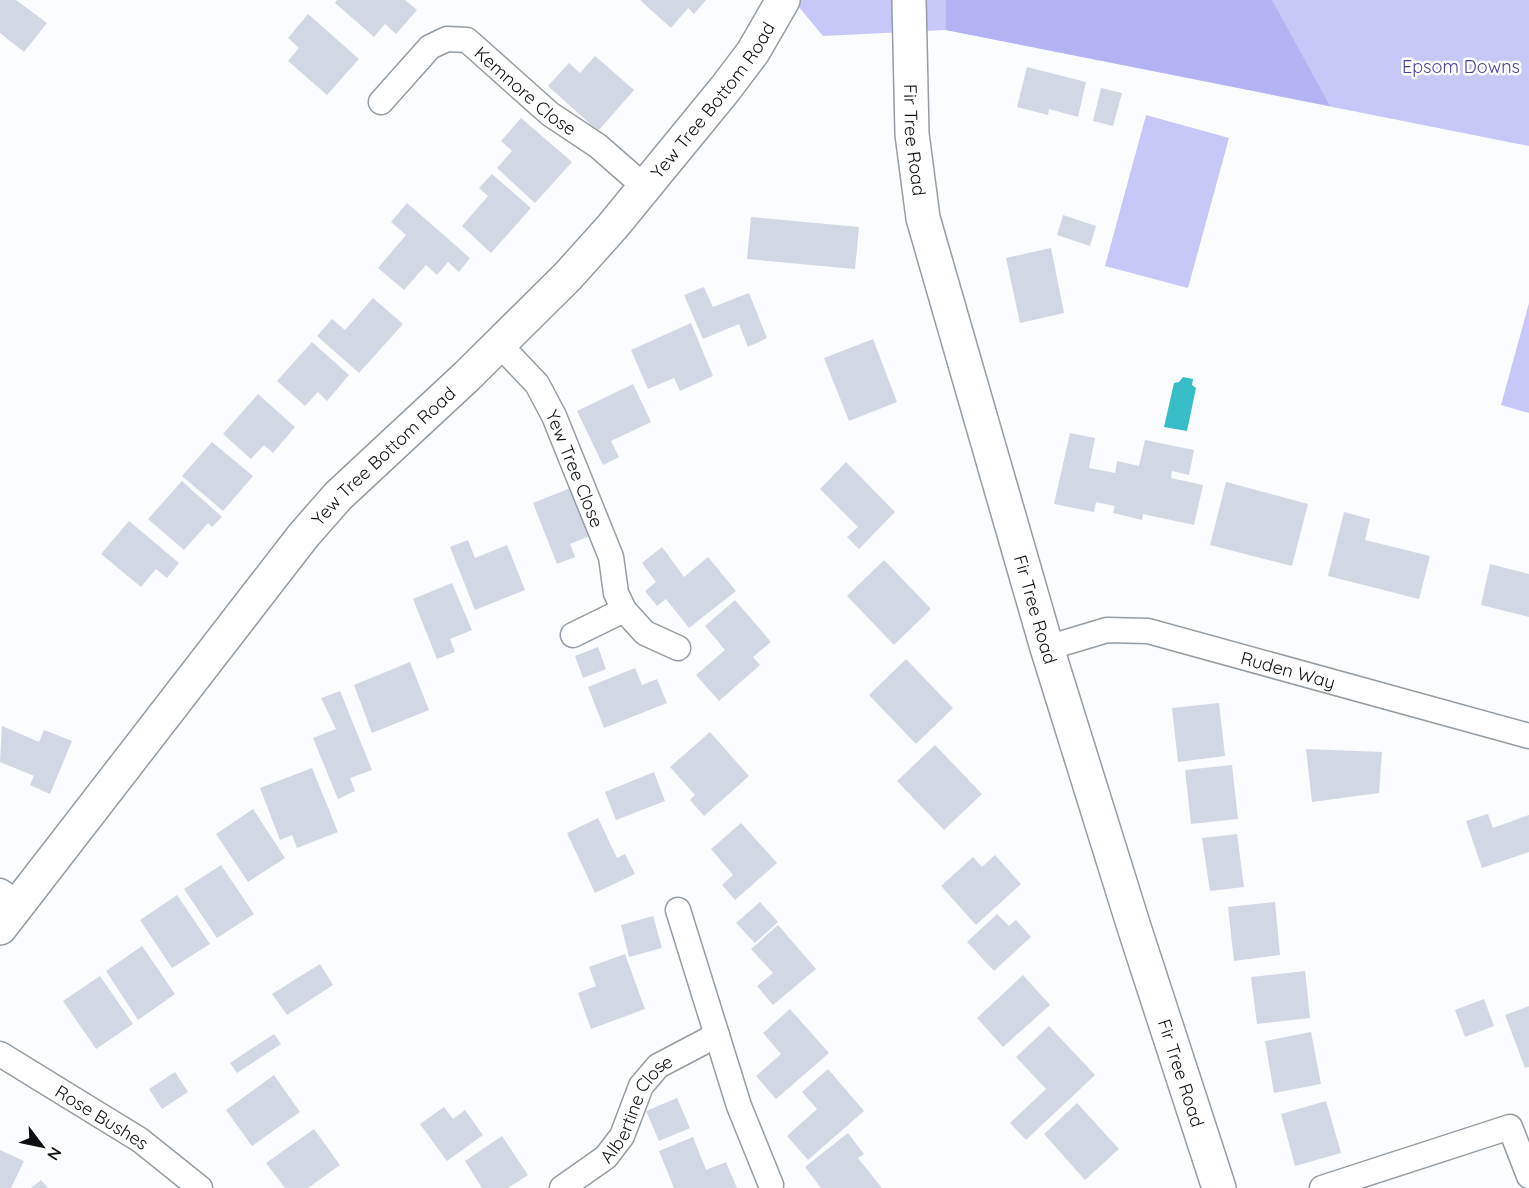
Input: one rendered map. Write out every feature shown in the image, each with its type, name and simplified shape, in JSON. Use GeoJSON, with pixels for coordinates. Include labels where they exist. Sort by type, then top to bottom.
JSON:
{"type":"FeatureCollection","features":[{"type":"Feature","properties":{"kind":"main road","name":"Yew Tree Bottom Road"},"geometry":{"type":"LineString","coordinates":[[6,908],[303,536],[362,472],[568,276],[646,188],[753,52],[783,0]]}},
{"type":"Feature","properties":{"kind":"main road","name":"Fir Tree Road"},"geometry":{"type":"LineString","coordinates":[[912,6],[912,134],[923,218],[1047,648],[1134,927],[1220,1188]]}},
{"type":"Feature","properties":{"kind":"street","name":"Kemnore Close"},"geometry":{"type":"LineString","coordinates":[[381,102],[430,47],[447,39],[467,40],[550,114],[598,146],[646,188]]}},
{"type":"Feature","properties":{"kind":"street","name":"Yew Tree Close"},"geometry":{"type":"LineString","coordinates":[[499,344],[537,384],[554,416],[612,557],[616,593],[624,610],[645,633],[678,648]]}},
{"type":"Feature","properties":{"kind":"street"},"geometry":{"type":"LineString","coordinates":[[573,635],[624,610]]}},
{"type":"Feature","properties":{"kind":"street","name":"Ruden Way"},"geometry":{"type":"LineString","coordinates":[[1047,648],[1107,630],[1148,631],[1529,736]]}},
{"type":"Feature","properties":{"kind":"street"},"geometry":{"type":"LineString","coordinates":[[678,910],[739,1106],[771,1185]]}},
{"type":"Feature","properties":{"kind":"street","name":"Albertine Close"},"geometry":{"type":"LineString","coordinates":[[562,1188],[606,1157],[622,1136],[641,1086],[658,1066],[717,1035]]}},
{"type":"Feature","properties":{"kind":"street","name":"Rose Bushes"},"geometry":{"type":"LineString","coordinates":[[0,1054],[140,1140],[200,1188]]}},
{"type":"Feature","properties":{"kind":"street"},"geometry":{"type":"LineString","coordinates":[[1322,1188],[1510,1127],[1529,1176]]}},
{"type":"Feature","properties":{"kind":"green space","name":"Epsom Downs"},"geometry":{"type":"Polygon","coordinates":[[[793,0],[1529,0],[1529,146],[946,30],[823,36],[793,0]]]}},
{"type":"Feature","properties":{"kind":"green space"},"geometry":{"type":"Polygon","coordinates":[[[1146,115],[1229,138],[1188,288],[1105,266],[1146,115]]]}},
{"type":"Feature","properties":{"kind":"green space"},"geometry":{"type":"Polygon","coordinates":[[[1529,303],[1529,413],[1501,405],[1529,303]]]}},
{"type":"Feature","properties":{"kind":"shaded area"},"geometry":{"type":"Polygon","coordinates":[[[946,0],[1272,0],[1330,106],[946,30],[946,0]]]}},
{"type":"Feature","properties":{"kind":"shaded area"},"geometry":{"type":"Polygon","coordinates":[[[1183,377],[1193,379],[1192,385],[1196,388],[1187,431],[1164,427],[1174,383],[1179,382],[1183,377]]]}},
{"type":"Feature","properties":{"kind":"building"},"geometry":{"type":"Polygon","coordinates":[[[0,0],[16,0],[47,23],[24,52],[0,33],[0,0]]]}},
{"type":"Feature","properties":{"kind":"building"},"geometry":{"type":"Polygon","coordinates":[[[337,0],[405,0],[417,10],[396,34],[385,24],[374,37],[335,3],[337,0]]]}},
{"type":"Feature","properties":{"kind":"building"},"geometry":{"type":"Polygon","coordinates":[[[640,0],[706,0],[694,14],[688,8],[671,28],[640,0]]]}},
{"type":"Feature","properties":{"kind":"building"},"geometry":{"type":"Polygon","coordinates":[[[308,14],[359,59],[327,95],[288,61],[299,48],[288,38],[308,14]]]}},
{"type":"Feature","properties":{"kind":"building"},"geometry":{"type":"Polygon","coordinates":[[[595,56],[634,90],[598,131],[548,86],[569,63],[580,73],[595,56]]]}},
{"type":"Feature","properties":{"kind":"building"},"geometry":{"type":"Polygon","coordinates":[[[1027,67],[1086,82],[1078,117],[1049,109],[1048,115],[1017,107],[1027,67]]]}},
{"type":"Feature","properties":{"kind":"building"},"geometry":{"type":"Polygon","coordinates":[[[1101,88],[1122,93],[1113,126],[1093,121],[1101,88]]]}},
{"type":"Feature","properties":{"kind":"building"},"geometry":{"type":"Polygon","coordinates":[[[521,118],[572,162],[535,203],[497,168],[512,151],[501,141],[521,118]]]}},
{"type":"Feature","properties":{"kind":"building"},"geometry":{"type":"Polygon","coordinates":[[[492,174],[531,208],[491,253],[462,226],[488,196],[479,188],[492,174]]]}},
{"type":"Feature","properties":{"kind":"building"},"geometry":{"type":"Polygon","coordinates":[[[407,203],[470,258],[459,272],[448,262],[437,275],[426,265],[404,290],[378,268],[406,235],[391,222],[407,203]]]}},
{"type":"Feature","properties":{"kind":"building"},"geometry":{"type":"Polygon","coordinates":[[[1063,215],[1096,226],[1090,246],[1057,235],[1063,215]]]}},
{"type":"Feature","properties":{"kind":"building"},"geometry":{"type":"Polygon","coordinates":[[[751,217],[859,227],[855,269],[747,259],[751,217]]]}},
{"type":"Feature","properties":{"kind":"building"},"geometry":{"type":"Polygon","coordinates":[[[1051,248],[1064,313],[1020,323],[1006,258],[1051,248]]]}},
{"type":"Feature","properties":{"kind":"building"},"geometry":{"type":"Polygon","coordinates":[[[704,287],[713,307],[749,293],[767,338],[748,347],[739,324],[703,339],[684,295],[704,287]]]}},
{"type":"Feature","properties":{"kind":"building"},"geometry":{"type":"Polygon","coordinates":[[[373,298],[403,324],[359,373],[317,336],[332,319],[345,330],[373,298]]]}},
{"type":"Feature","properties":{"kind":"building"},"geometry":{"type":"Polygon","coordinates":[[[691,323],[713,376],[680,391],[674,378],[648,389],[631,350],[691,323]]]}},
{"type":"Feature","properties":{"kind":"building"},"geometry":{"type":"Polygon","coordinates":[[[873,339],[897,402],[849,421],[824,358],[873,339]]]}},
{"type":"Feature","properties":{"kind":"building"},"geometry":{"type":"Polygon","coordinates":[[[312,342],[349,375],[327,401],[318,392],[305,406],[277,381],[312,342]]]}},
{"type":"Feature","properties":{"kind":"building"},"geometry":{"type":"Polygon","coordinates":[[[633,384],[651,422],[611,441],[619,457],[603,465],[577,411],[633,384]]]}},
{"type":"Feature","properties":{"kind":"building"},"geometry":{"type":"Polygon","coordinates":[[[258,394],[295,427],[273,453],[264,445],[251,459],[223,434],[258,394]]]}},
{"type":"Feature","properties":{"kind":"building"},"geometry":{"type":"Polygon","coordinates":[[[1070,433],[1095,438],[1089,468],[1115,473],[1117,461],[1139,466],[1145,440],[1194,450],[1189,475],[1172,471],[1171,478],[1203,485],[1194,525],[1143,514],[1142,520],[1113,513],[1115,506],[1096,502],[1094,512],[1054,504],[1070,433]]]}},
{"type":"Feature","properties":{"kind":"building"},"geometry":{"type":"Polygon","coordinates":[[[212,442],[253,476],[223,511],[182,476],[212,442]]]}},
{"type":"Feature","properties":{"kind":"building"},"geometry":{"type":"Polygon","coordinates":[[[846,462],[895,512],[859,549],[847,537],[858,527],[820,489],[846,462]]]}},
{"type":"Feature","properties":{"kind":"building"},"geometry":{"type":"Polygon","coordinates":[[[182,481],[222,517],[212,527],[208,523],[184,550],[148,519],[182,481]]]}},
{"type":"Feature","properties":{"kind":"building"},"geometry":{"type":"Polygon","coordinates":[[[1226,482],[1308,504],[1292,566],[1210,545],[1226,482]]]}},
{"type":"Feature","properties":{"kind":"building"},"geometry":{"type":"Polygon","coordinates":[[[573,487],[592,535],[570,544],[575,557],[557,564],[533,503],[573,487]]]}},
{"type":"Feature","properties":{"kind":"building"},"geometry":{"type":"Polygon","coordinates":[[[1344,512],[1370,519],[1365,540],[1430,556],[1419,599],[1328,576],[1344,512]]]}},
{"type":"Feature","properties":{"kind":"building"},"geometry":{"type":"Polygon","coordinates":[[[129,521],[179,563],[167,578],[156,569],[141,587],[101,554],[129,521]]]}},
{"type":"Feature","properties":{"kind":"building"},"geometry":{"type":"Polygon","coordinates":[[[468,540],[475,558],[507,545],[525,590],[475,610],[450,547],[468,540]]]}},
{"type":"Feature","properties":{"kind":"building"},"geometry":{"type":"Polygon","coordinates":[[[662,547],[684,577],[708,557],[736,591],[689,628],[666,599],[657,606],[645,591],[656,582],[642,563],[662,547]]]}},
{"type":"Feature","properties":{"kind":"building"},"geometry":{"type":"Polygon","coordinates":[[[884,560],[931,609],[894,645],[847,596],[884,560]]]}},
{"type":"Feature","properties":{"kind":"building"},"geometry":{"type":"Polygon","coordinates":[[[1490,564],[1529,574],[1529,617],[1481,605],[1490,564]]]}},
{"type":"Feature","properties":{"kind":"building"},"geometry":{"type":"Polygon","coordinates":[[[452,583],[472,630],[450,639],[455,652],[437,659],[413,599],[452,583]]]}},
{"type":"Feature","properties":{"kind":"building"},"geometry":{"type":"Polygon","coordinates":[[[735,600],[771,642],[753,657],[760,665],[719,701],[696,675],[725,650],[705,626],[735,600]]]}},
{"type":"Feature","properties":{"kind":"building"},"geometry":{"type":"Polygon","coordinates":[[[598,647],[606,669],[583,678],[575,656],[598,647]]]}},
{"type":"Feature","properties":{"kind":"building"},"geometry":{"type":"Polygon","coordinates":[[[906,659],[953,708],[916,744],[869,695],[906,659]]]}},
{"type":"Feature","properties":{"kind":"building"},"geometry":{"type":"Polygon","coordinates":[[[410,662],[429,710],[372,733],[354,685],[410,662]]]}},
{"type":"Feature","properties":{"kind":"building"},"geometry":{"type":"Polygon","coordinates":[[[635,668],[642,685],[657,679],[667,703],[604,728],[588,687],[635,668]]]}},
{"type":"Feature","properties":{"kind":"building"},"geometry":{"type":"Polygon","coordinates":[[[340,691],[372,770],[350,778],[355,791],[338,799],[313,738],[336,729],[321,698],[340,691]]]}},
{"type":"Feature","properties":{"kind":"building"},"geometry":{"type":"Polygon","coordinates":[[[1219,703],[1225,756],[1178,762],[1172,708],[1219,703]]]}},
{"type":"Feature","properties":{"kind":"building"},"geometry":{"type":"Polygon","coordinates":[[[2,726],[39,742],[44,730],[72,741],[50,794],[30,785],[34,776],[0,762],[2,726]]]}},
{"type":"Feature","properties":{"kind":"building"},"geometry":{"type":"Polygon","coordinates":[[[710,732],[749,776],[704,816],[690,800],[695,795],[670,767],[710,732]]]}},
{"type":"Feature","properties":{"kind":"building"},"geometry":{"type":"Polygon","coordinates":[[[935,745],[982,794],[944,830],[897,781],[935,745]]]}},
{"type":"Feature","properties":{"kind":"building"},"geometry":{"type":"Polygon","coordinates":[[[1306,749],[1382,752],[1379,793],[1312,802],[1306,749]]]}},
{"type":"Feature","properties":{"kind":"building"},"geometry":{"type":"Polygon","coordinates":[[[1232,765],[1238,819],[1191,824],[1185,770],[1232,765]]]}},
{"type":"Feature","properties":{"kind":"building"},"geometry":{"type":"Polygon","coordinates":[[[312,768],[338,832],[297,848],[292,835],[280,840],[260,788],[312,768]]]}},
{"type":"Feature","properties":{"kind":"building"},"geometry":{"type":"Polygon","coordinates":[[[654,772],[665,801],[616,820],[605,792],[654,772]]]}},
{"type":"Feature","properties":{"kind":"building"},"geometry":{"type":"Polygon","coordinates":[[[253,809],[285,858],[248,882],[216,834],[253,809]]]}},
{"type":"Feature","properties":{"kind":"building"},"geometry":{"type":"Polygon","coordinates":[[[1488,814],[1493,828],[1529,815],[1529,852],[1482,868],[1466,821],[1488,814]]]}},
{"type":"Feature","properties":{"kind":"building"},"geometry":{"type":"Polygon","coordinates":[[[598,818],[617,858],[625,854],[635,874],[595,893],[567,833],[598,818]]]}},
{"type":"Feature","properties":{"kind":"building"},"geometry":{"type":"Polygon","coordinates":[[[741,823],[777,863],[735,900],[722,885],[733,875],[711,849],[741,823]]]}},
{"type":"Feature","properties":{"kind":"building"},"geometry":{"type":"Polygon","coordinates":[[[1237,834],[1244,887],[1210,891],[1202,838],[1237,834]]]}},
{"type":"Feature","properties":{"kind":"building"},"geometry":{"type":"Polygon","coordinates":[[[995,855],[1021,884],[976,925],[941,886],[973,857],[982,867],[995,855]]]}},
{"type":"Feature","properties":{"kind":"building"},"geometry":{"type":"Polygon","coordinates":[[[221,865],[254,914],[217,938],[184,889],[221,865]]]}},
{"type":"Feature","properties":{"kind":"building"},"geometry":{"type":"Polygon","coordinates":[[[177,895],[210,944],[172,968],[140,920],[177,895]]]}},
{"type":"Feature","properties":{"kind":"building"},"geometry":{"type":"Polygon","coordinates":[[[760,902],[778,922],[755,943],[736,923],[760,902]]]}},
{"type":"Feature","properties":{"kind":"building"},"geometry":{"type":"Polygon","coordinates":[[[1275,902],[1280,955],[1234,961],[1228,907],[1275,902]]]}},
{"type":"Feature","properties":{"kind":"building"},"geometry":{"type":"Polygon","coordinates":[[[997,914],[1009,926],[1016,920],[1031,937],[994,971],[967,942],[997,914]]]}},
{"type":"Feature","properties":{"kind":"building"},"geometry":{"type":"Polygon","coordinates":[[[653,916],[662,948],[629,957],[621,925],[653,916]]]}},
{"type":"Feature","properties":{"kind":"building"},"geometry":{"type":"Polygon","coordinates":[[[778,925],[816,969],[773,1005],[757,986],[773,973],[751,949],[778,925]]]}},
{"type":"Feature","properties":{"kind":"building"},"geometry":{"type":"Polygon","coordinates":[[[142,946],[175,994],[138,1020],[106,971],[142,946]]]}},
{"type":"Feature","properties":{"kind":"building"},"geometry":{"type":"Polygon","coordinates":[[[625,954],[645,1009],[591,1029],[578,993],[596,986],[589,967],[625,954]]]}},
{"type":"Feature","properties":{"kind":"building"},"geometry":{"type":"Polygon","coordinates":[[[320,964],[333,985],[287,1015],[272,994],[320,964]]]}},
{"type":"Feature","properties":{"kind":"building"},"geometry":{"type":"Polygon","coordinates":[[[1305,971],[1310,1018],[1257,1024],[1251,977],[1305,971]]]}},
{"type":"Feature","properties":{"kind":"building"},"geometry":{"type":"Polygon","coordinates":[[[1023,975],[1050,1005],[1003,1047],[977,1018],[1023,975]]]}},
{"type":"Feature","properties":{"kind":"building"},"geometry":{"type":"Polygon","coordinates":[[[100,976],[133,1024],[96,1049],[63,1001],[100,976]]]}},
{"type":"Feature","properties":{"kind":"building"},"geometry":{"type":"Polygon","coordinates":[[[1484,999],[1494,1026],[1465,1037],[1455,1010],[1484,999]]]}},
{"type":"Feature","properties":{"kind":"building"},"geometry":{"type":"Polygon","coordinates":[[[1529,1006],[1529,1067],[1525,1068],[1505,1015],[1529,1006]]]}},
{"type":"Feature","properties":{"kind":"building"},"geometry":{"type":"Polygon","coordinates":[[[790,1009],[829,1053],[776,1099],[756,1076],[781,1054],[763,1033],[790,1009]]]}},
{"type":"Feature","properties":{"kind":"building"},"geometry":{"type":"Polygon","coordinates":[[[1049,1026],[1095,1075],[1026,1140],[1010,1123],[1046,1089],[1016,1057],[1049,1026]]]}},
{"type":"Feature","properties":{"kind":"building"},"geometry":{"type":"Polygon","coordinates":[[[1311,1032],[1321,1084],[1274,1093],[1265,1041],[1311,1032]]]}},
{"type":"Feature","properties":{"kind":"building"},"geometry":{"type":"Polygon","coordinates":[[[274,1034],[281,1044],[237,1073],[230,1063],[274,1034]]]}},
{"type":"Feature","properties":{"kind":"building"},"geometry":{"type":"Polygon","coordinates":[[[828,1069],[864,1111],[808,1160],[787,1136],[817,1109],[802,1092],[828,1069]]]}},
{"type":"Feature","properties":{"kind":"building"},"geometry":{"type":"Polygon","coordinates":[[[175,1072],[188,1092],[162,1109],[149,1089],[175,1072]]]}},
{"type":"Feature","properties":{"kind":"building"},"geometry":{"type":"Polygon","coordinates":[[[274,1075],[300,1112],[252,1146],[226,1110],[274,1075]]]}},
{"type":"Feature","properties":{"kind":"building"},"geometry":{"type":"Polygon","coordinates":[[[677,1098],[690,1128],[659,1141],[646,1111],[677,1098]]]}},
{"type":"Feature","properties":{"kind":"building"},"geometry":{"type":"Polygon","coordinates":[[[1326,1101],[1341,1153],[1295,1166],[1281,1114],[1326,1101]]]}},
{"type":"Feature","properties":{"kind":"building"},"geometry":{"type":"Polygon","coordinates":[[[1077,1103],[1119,1149],[1085,1180],[1044,1134],[1077,1103]]]}},
{"type":"Feature","properties":{"kind":"building"},"geometry":{"type":"Polygon","coordinates":[[[444,1107],[453,1119],[465,1110],[483,1135],[447,1161],[420,1124],[444,1107]]]}},
{"type":"Feature","properties":{"kind":"building"},"geometry":{"type":"Polygon","coordinates":[[[314,1129],[340,1165],[308,1188],[285,1188],[266,1163],[314,1129]]]}},
{"type":"Feature","properties":{"kind":"building"},"geometry":{"type":"Polygon","coordinates":[[[848,1133],[864,1154],[858,1158],[882,1188],[821,1188],[805,1167],[848,1133]]]}},
{"type":"Feature","properties":{"kind":"building"},"geometry":{"type":"Polygon","coordinates":[[[502,1136],[528,1175],[508,1188],[482,1188],[465,1161],[502,1136]]]}},
{"type":"Feature","properties":{"kind":"building"},"geometry":{"type":"Polygon","coordinates":[[[693,1137],[706,1170],[726,1162],[737,1188],[674,1188],[659,1151],[693,1137]]]}},
{"type":"Feature","properties":{"kind":"building"},"geometry":{"type":"Polygon","coordinates":[[[0,1150],[24,1161],[11,1188],[0,1188],[0,1150]]]}},
{"type":"Feature","properties":{"kind":"building"},"geometry":{"type":"Polygon","coordinates":[[[41,1180],[48,1188],[31,1188],[41,1180]]]}}]}
